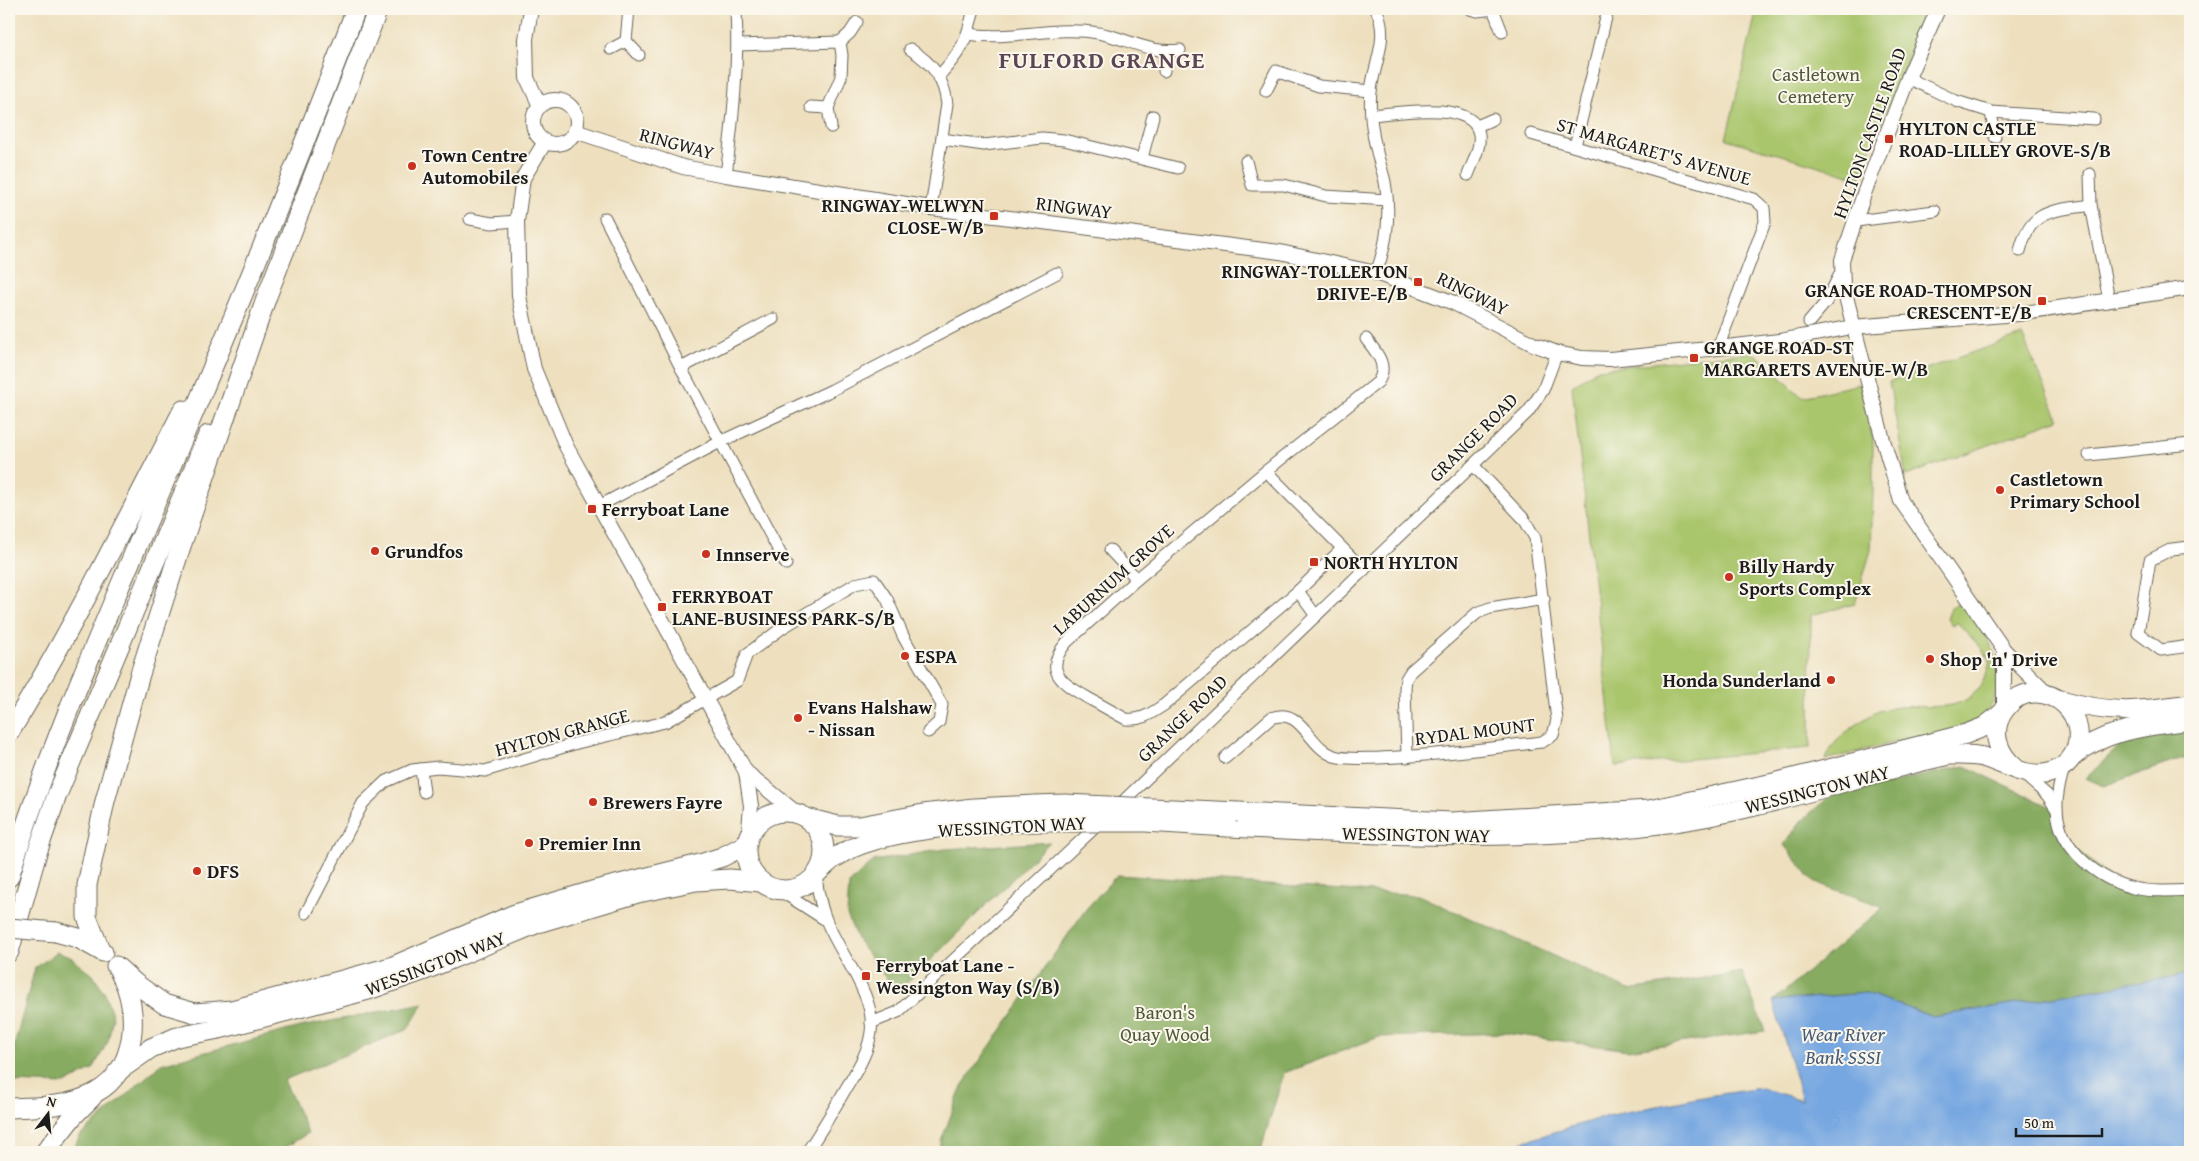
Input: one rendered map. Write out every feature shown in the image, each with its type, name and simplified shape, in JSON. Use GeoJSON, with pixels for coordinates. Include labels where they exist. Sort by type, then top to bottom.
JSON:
{"type":"FeatureCollection","features":[{"type":"Feature","properties":{"kind":"highway"},"geometry":{"type":"LineString","coordinates":[[9,877],[39,784],[88,659],[248,282],[302,151],[356,9]]}},
{"type":"Feature","properties":{"kind":"highway"},"geometry":{"type":"LineString","coordinates":[[9,952],[37,853],[60,786],[267,296],[378,9]]}},
{"type":"Feature","properties":{"kind":"highway"},"geometry":{"type":"LineString","coordinates":[[9,733],[95,581],[248,282]]}},
{"type":"Feature","properties":{"kind":"highway"},"geometry":{"type":"LineString","coordinates":[[100,950],[87,917],[87,885],[105,801],[140,674],[183,540],[267,296]]}},
{"type":"Feature","properties":{"kind":"highway","name":"WESSINGTON WAY"},"geometry":{"type":"LineString","coordinates":[[100,950],[136,984],[164,1004],[196,1014],[232,1010],[391,967],[515,914],[592,891],[722,857],[747,842],[754,827],[764,818],[786,812],[838,826],[860,826],[923,814],[974,808],[1145,822],[1233,820],[1452,822],[1649,810],[1778,782],[1966,734],[1984,727],[2021,695],[2033,692],[2113,712],[2139,712],[2190,704]]}},
{"type":"Feature","properties":{"kind":"highway"},"geometry":{"type":"LineString","coordinates":[[2054,696],[2073,712],[2078,726],[2078,742],[2067,762]]}},
{"type":"Feature","properties":{"kind":"highway"},"geometry":{"type":"LineString","coordinates":[[2003,712],[1997,728],[1997,742],[2005,758],[2017,769]]}},
{"type":"Feature","properties":{"kind":"highway","name":"WESSINGTON WAY"},"geometry":{"type":"LineString","coordinates":[[1233,820],[1381,835],[1470,837],[1626,827],[1710,816],[1949,755],[1982,757],[2017,769],[2040,774],[2050,772],[2067,762],[2086,745],[2106,736],[2139,727],[2190,720]]}},
{"type":"Feature","properties":{"kind":"highway","name":"WESSINGTON WAY"},"geometry":{"type":"LineString","coordinates":[[117,1072],[151,1048],[177,1037],[219,1029],[368,990],[425,970],[538,923],[638,893],[696,881],[730,879],[761,882],[779,890],[792,889],[808,883],[836,857],[855,847],[886,838],[1034,814]]}},
{"type":"Feature","properties":{"kind":"highway"},"geometry":{"type":"LineString","coordinates":[[802,817],[816,828],[822,840],[824,852],[817,874]]}},
{"type":"Feature","properties":{"kind":"highway"},"geometry":{"type":"LineString","coordinates":[[747,842],[746,854],[750,869],[761,882]]}},
{"type":"Feature","properties":{"kind":"highway"},"geometry":{"type":"LineString","coordinates":[[9,928],[56,932],[78,938],[100,950]]}},
{"type":"Feature","properties":{"kind":"highway"},"geometry":{"type":"LineString","coordinates":[[45,1152],[74,1115],[117,1072],[129,1047],[133,1024],[132,1006],[126,984],[116,966]]}},
{"type":"Feature","properties":{"kind":"highway"},"geometry":{"type":"LineString","coordinates":[[9,1108],[39,1107],[76,1101],[97,1092]]}},
{"type":"Feature","properties":{"kind":"street"},"geometry":{"type":"LineString","coordinates":[[532,9],[526,39],[527,78],[540,106]]}},
{"type":"Feature","properties":{"kind":"street"},"geometry":{"type":"LineString","coordinates":[[629,9],[626,41],[639,55]]}},
{"type":"Feature","properties":{"kind":"street"},"geometry":{"type":"LineString","coordinates":[[726,174],[736,89],[738,45],[736,9]]}},
{"type":"Feature","properties":{"kind":"street"},"geometry":{"type":"LineString","coordinates":[[939,76],[960,52],[968,34],[974,9]]}},
{"type":"Feature","properties":{"kind":"street"},"geometry":{"type":"LineString","coordinates":[[1376,273],[1385,242],[1389,215],[1385,182],[1376,151],[1372,115],[1371,91],[1382,44],[1382,29],[1378,9]]}},
{"type":"Feature","properties":{"kind":"street"},"geometry":{"type":"LineString","coordinates":[[1470,9],[1493,9],[1502,32]]}},
{"type":"Feature","properties":{"kind":"street"},"geometry":{"type":"LineString","coordinates":[[1575,146],[1608,9]]}},
{"type":"Feature","properties":{"kind":"street","name":"HYLTON CASTLE ROAD"},"geometry":{"type":"LineString","coordinates":[[1938,9],[1908,78],[1842,260],[1841,272],[1852,327],[1901,501],[2004,650],[2054,696]]}},
{"type":"Feature","properties":{"kind":"street"},"geometry":{"type":"LineString","coordinates":[[738,45],[840,42],[850,33],[857,22]]}},
{"type":"Feature","properties":{"kind":"street"},"geometry":{"type":"LineString","coordinates":[[968,34],[987,37],[1069,30],[1099,33],[1165,52],[1180,50]]}},
{"type":"Feature","properties":{"kind":"street"},"geometry":{"type":"LineString","coordinates":[[611,49],[626,41]]}},
{"type":"Feature","properties":{"kind":"street"},"geometry":{"type":"LineString","coordinates":[[831,126],[828,108],[841,77],[840,42]]}},
{"type":"Feature","properties":{"kind":"street"},"geometry":{"type":"LineString","coordinates":[[910,49],[933,66],[946,90],[947,104],[931,208]]}},
{"type":"Feature","properties":{"kind":"street"},"geometry":{"type":"LineString","coordinates":[[1164,71],[1165,52]]}},
{"type":"Feature","properties":{"kind":"street"},"geometry":{"type":"LineString","coordinates":[[1266,91],[1276,71],[1319,86],[1371,91]]}},
{"type":"Feature","properties":{"kind":"street"},"geometry":{"type":"LineString","coordinates":[[1908,78],[1956,101],[1991,112],[2094,119]]}},
{"type":"Feature","properties":{"kind":"street"},"geometry":{"type":"LineString","coordinates":[[550,100],[567,104],[576,116],[575,132],[564,142],[551,144],[545,142],[534,131],[533,124],[534,115],[540,106],[550,100]]}},
{"type":"Feature","properties":{"kind":"street"},"geometry":{"type":"LineString","coordinates":[[811,107],[828,108]]}},
{"type":"Feature","properties":{"kind":"street"},"geometry":{"type":"LineString","coordinates":[[1372,115],[1426,110],[1448,112],[1465,117],[1477,126],[1479,145],[1468,175]]}},
{"type":"Feature","properties":{"kind":"street"},"geometry":{"type":"LineString","coordinates":[[1991,112],[1995,137]]}},
{"type":"Feature","properties":{"kind":"street"},"geometry":{"type":"LineString","coordinates":[[1142,158],[1153,116]]}},
{"type":"Feature","properties":{"kind":"street"},"geometry":{"type":"LineString","coordinates":[[1477,126],[1493,119]]}},
{"type":"Feature","properties":{"kind":"street","name":"RINGWAY"},"geometry":{"type":"LineString","coordinates":[[575,132],[683,167],[931,208],[1280,252],[1376,273],[1454,303],[1533,344],[1557,353]]}},
{"type":"Feature","properties":{"kind":"street","name":"ST MARGARET'S AVENUE"},"geometry":{"type":"LineString","coordinates":[[1531,134],[1754,199],[1764,208],[1765,222],[1718,348]]}},
{"type":"Feature","properties":{"kind":"street"},"geometry":{"type":"LineString","coordinates":[[942,139],[984,146],[1042,138],[1064,140],[1178,168]]}},
{"type":"Feature","properties":{"kind":"street"},"geometry":{"type":"LineString","coordinates":[[545,142],[523,178],[518,221],[519,296],[534,369],[566,446],[746,772],[751,806],[747,842]]}},
{"type":"Feature","properties":{"kind":"street"},"geometry":{"type":"LineString","coordinates":[[1246,161],[1252,185],[1284,185],[1326,196],[1388,200]]}},
{"type":"Feature","properties":{"kind":"street"},"geometry":{"type":"LineString","coordinates":[[2090,174],[2091,204],[2109,300]]}},
{"type":"Feature","properties":{"kind":"street"},"geometry":{"type":"LineString","coordinates":[[2020,251],[2024,235],[2038,216],[2091,204]]}},
{"type":"Feature","properties":{"kind":"street"},"geometry":{"type":"LineString","coordinates":[[1856,220],[1935,211]]}},
{"type":"Feature","properties":{"kind":"street"},"geometry":{"type":"LineString","coordinates":[[605,218],[681,368],[722,441],[786,564]]}},
{"type":"Feature","properties":{"kind":"street"},"geometry":{"type":"LineString","coordinates":[[470,219],[492,223],[518,221]]}},
{"type":"Feature","properties":{"kind":"street","name":"HYLTON CASTLE ROAD"},"geometry":{"type":"LineString","coordinates":[[1809,322],[1826,302],[1841,272]]}},
{"type":"Feature","properties":{"kind":"street"},"geometry":{"type":"LineString","coordinates":[[599,506],[722,441],[832,390],[1057,273]]}},
{"type":"Feature","properties":{"kind":"street"},"geometry":{"type":"LineString","coordinates":[[1557,353],[1582,358],[1610,359],[1718,348],[1780,341],[1852,327],[2018,314],[2190,288]]}},
{"type":"Feature","properties":{"kind":"street"},"geometry":{"type":"LineString","coordinates":[[681,368],[773,319]]}},
{"type":"Feature","properties":{"kind":"street","name":"LABURNUM GROVE"},"geometry":{"type":"LineString","coordinates":[[1342,549],[1298,591],[1164,705],[1145,717],[1134,720],[1126,718],[1067,686],[1060,679],[1055,662],[1058,652],[1066,642],[1136,579],[1378,382],[1382,376],[1382,362],[1366,338]]}},
{"type":"Feature","properties":{"kind":"street","name":"GRANGE ROAD"},"geometry":{"type":"LineString","coordinates":[[871,1023],[898,1012],[1068,854],[1528,412],[1543,390],[1557,353]]}},
{"type":"Feature","properties":{"kind":"street"},"geometry":{"type":"LineString","coordinates":[[2089,454],[2190,444]]}},
{"type":"Feature","properties":{"kind":"street","name":"RYDAL MOUNT"},"geometry":{"type":"LineString","coordinates":[[1225,758],[1271,718],[1279,715],[1297,720],[1323,750],[1334,756],[1352,758],[1407,757],[1542,742],[1553,735],[1557,720],[1538,548],[1530,528],[1473,465]]}},
{"type":"Feature","properties":{"kind":"street"},"geometry":{"type":"LineString","coordinates":[[1266,472],[1364,570]]}},
{"type":"Feature","properties":{"kind":"street"},"geometry":{"type":"LineString","coordinates":[[2190,547],[2172,548],[2150,560],[2138,633],[2161,650],[2190,646]]}},
{"type":"Feature","properties":{"kind":"street"},"geometry":{"type":"LineString","coordinates":[[1110,550],[1136,579]]}},
{"type":"Feature","properties":{"kind":"street","name":"HYLTON GRANGE"},"geometry":{"type":"LineString","coordinates":[[306,913],[363,803],[385,782],[412,770],[438,767],[485,771],[577,743],[665,722],[737,680],[747,654],[782,628],[855,584],[874,580],[887,599],[904,636],[942,705],[939,722],[928,732]]}},
{"type":"Feature","properties":{"kind":"street"},"geometry":{"type":"LineString","coordinates":[[1298,591],[1316,616]]}},
{"type":"Feature","properties":{"kind":"street"},"geometry":{"type":"LineString","coordinates":[[1407,757],[1405,688],[1406,679],[1411,671],[1477,613],[1490,608],[1544,599]]}},
{"type":"Feature","properties":{"kind":"street"},"geometry":{"type":"LineString","coordinates":[[2003,712],[2004,650]]}},
{"type":"Feature","properties":{"kind":"street"},"geometry":{"type":"LineString","coordinates":[[2067,762],[2059,783],[2057,810],[2068,842],[2081,859],[2095,870],[2132,888],[2154,891],[2190,890]]}},
{"type":"Feature","properties":{"kind":"street"},"geometry":{"type":"LineString","coordinates":[[421,769],[424,792]]}},
{"type":"Feature","properties":{"kind":"street"},"geometry":{"type":"LineString","coordinates":[[2017,769],[2047,795],[2057,810]]}},
{"type":"Feature","properties":{"kind":"street"},"geometry":{"type":"LineString","coordinates":[[746,772],[802,817]]}},
{"type":"Feature","properties":{"kind":"street"},"geometry":{"type":"LineString","coordinates":[[807,1152],[865,1057],[872,1037],[869,1004],[860,982],[824,919],[817,874]]}},
{"type":"Feature","properties":{"kind":"street"},"geometry":{"type":"LineString","coordinates":[[779,890],[824,919]]}},
{"type":"Feature","properties":{"kind":"green space","name":"Castletown Cemetery"},"geometry":{"type":"Polygon","coordinates":[[[1757,9],[1927,9],[1860,178],[1726,139],[1757,9]]]}},
{"type":"Feature","properties":{"kind":"green space"},"geometry":{"type":"Polygon","coordinates":[[[2022,335],[2059,419],[1906,476],[1889,382],[2022,335]]]}},
{"type":"Feature","properties":{"kind":"green space","name":"Billy Hardy Sports Complex"},"geometry":{"type":"Polygon","coordinates":[[[1753,352],[1802,397],[1860,384],[1873,440],[1871,550],[1855,604],[1811,615],[1810,748],[1615,766],[1572,386],[1598,369],[1753,352]]]}},
{"type":"Feature","properties":{"kind":"green space"},"geometry":{"type":"Polygon","coordinates":[[[1956,604],[1969,609],[1974,614],[1994,654],[1997,672],[1996,690],[1994,699],[1985,714],[1965,726],[1953,730],[1825,760],[1839,739],[1857,724],[1877,712],[1898,707],[1946,706],[1961,702],[1973,695],[1983,682],[1990,661],[1982,649],[1957,622],[1952,625],[1947,619],[1951,608],[1956,604]]]}},
{"type":"Feature","properties":{"kind":"green space"},"geometry":{"type":"Polygon","coordinates":[[[2190,720],[2190,756],[2103,786],[2086,778],[2139,727],[2190,720]]]}},
{"type":"Feature","properties":{"kind":"green space"},"geometry":{"type":"Polygon","coordinates":[[[1965,766],[2057,810],[2068,841],[2113,881],[2190,890],[2190,974],[1933,1017],[1866,993],[1773,1001],[1884,907],[1814,882],[1784,845],[1801,821],[1829,797],[1965,766]]]}},
{"type":"Feature","properties":{"kind":"green space"},"geometry":{"type":"Polygon","coordinates":[[[1050,842],[897,993],[858,941],[847,915],[849,884],[873,861],[945,849],[1050,842]]]}},
{"type":"Feature","properties":{"kind":"green space","name":"Baron's Quay Wood"},"geometry":{"type":"Polygon","coordinates":[[[1117,875],[1418,895],[1629,990],[1742,972],[1765,1031],[1627,1050],[1504,1033],[1379,1037],[1284,1073],[1260,1152],[937,1152],[962,1086],[1086,909],[1117,875]]]}},
{"type":"Feature","properties":{"kind":"green space"},"geometry":{"type":"Polygon","coordinates":[[[57,952],[68,955],[93,975],[105,994],[113,1017],[108,1041],[93,1069],[65,1084],[9,1082],[9,1065],[35,968],[57,952]]]}},
{"type":"Feature","properties":{"kind":"green space"},"geometry":{"type":"Polygon","coordinates":[[[424,1003],[408,1029],[284,1080],[308,1133],[278,1152],[72,1152],[80,1136],[161,1064],[300,1027],[424,1003]]]}},
{"type":"Feature","properties":{"kind":"water","name":"Wear River Bank SSSI"},"geometry":{"type":"Polygon","coordinates":[[[2190,974],[2190,1152],[1489,1152],[1607,1116],[1708,1096],[1761,1088],[1802,1100],[1773,1001],[1866,993],[1933,1017],[2190,974]]]}},
{"type":"Feature","properties":{"kind":"place","name":"HYLTON CASTLE ROAD-LILLEY GROVE-S/B"},"geometry":{"type":"Point","coordinates":[1889,139]}},
{"type":"Feature","properties":{"kind":"place","name":"Town Centre Automobiles"},"geometry":{"type":"Point","coordinates":[412,166]}},
{"type":"Feature","properties":{"kind":"place","name":"RINGWAY-WELWYN CLOSE-W/B"},"geometry":{"type":"Point","coordinates":[994,216]}},
{"type":"Feature","properties":{"kind":"place","name":"RINGWAY-TOLLERTON DRIVE-E/B"},"geometry":{"type":"Point","coordinates":[1418,282]}},
{"type":"Feature","properties":{"kind":"place","name":"GRANGE ROAD-THOMPSON CRESCENT-E/B"},"geometry":{"type":"Point","coordinates":[2042,301]}},
{"type":"Feature","properties":{"kind":"place","name":"GRANGE ROAD-ST MARGARETS AVENUE-W/B"},"geometry":{"type":"Point","coordinates":[1694,358]}},
{"type":"Feature","properties":{"kind":"place","name":"Castletown Primary School"},"geometry":{"type":"Point","coordinates":[2000,490]}},
{"type":"Feature","properties":{"kind":"place","name":"Ferryboat Lane"},"geometry":{"type":"Point","coordinates":[592,509]}},
{"type":"Feature","properties":{"kind":"place","name":"Grundfos"},"geometry":{"type":"Point","coordinates":[375,551]}},
{"type":"Feature","properties":{"kind":"place","name":"Innserve"},"geometry":{"type":"Point","coordinates":[706,554]}},
{"type":"Feature","properties":{"kind":"place","name":"NORTH HYLTON"},"geometry":{"type":"Point","coordinates":[1314,562]}},
{"type":"Feature","properties":{"kind":"place","name":"Billy Hardy Sports Complex"},"geometry":{"type":"Point","coordinates":[1729,577]}},
{"type":"Feature","properties":{"kind":"place","name":"FERRYBOAT LANE-BUSINESS PARK-S/B"},"geometry":{"type":"Point","coordinates":[662,607]}},
{"type":"Feature","properties":{"kind":"place","name":"ESPA"},"geometry":{"type":"Point","coordinates":[905,656]}},
{"type":"Feature","properties":{"kind":"place","name":"Shop 'n' Drive"},"geometry":{"type":"Point","coordinates":[1930,659]}},
{"type":"Feature","properties":{"kind":"place","name":"Honda Sunderland"},"geometry":{"type":"Point","coordinates":[1831,680]}},
{"type":"Feature","properties":{"kind":"place","name":"Evans Halshaw - Nissan"},"geometry":{"type":"Point","coordinates":[798,718]}},
{"type":"Feature","properties":{"kind":"place","name":"Brewers Fayre"},"geometry":{"type":"Point","coordinates":[593,802]}},
{"type":"Feature","properties":{"kind":"place","name":"Premier Inn"},"geometry":{"type":"Point","coordinates":[529,843]}},
{"type":"Feature","properties":{"kind":"place","name":"DFS"},"geometry":{"type":"Point","coordinates":[197,871]}},
{"type":"Feature","properties":{"kind":"place","name":"Ferryboat Lane - Wessington Way (S/B)"},"geometry":{"type":"Point","coordinates":[866,976]}},
{"type":"Feature","properties":{"kind":"district","name":"FULFORD GRANGE"},"geometry":{"type":"Point","coordinates":[1102,59]}}]}
